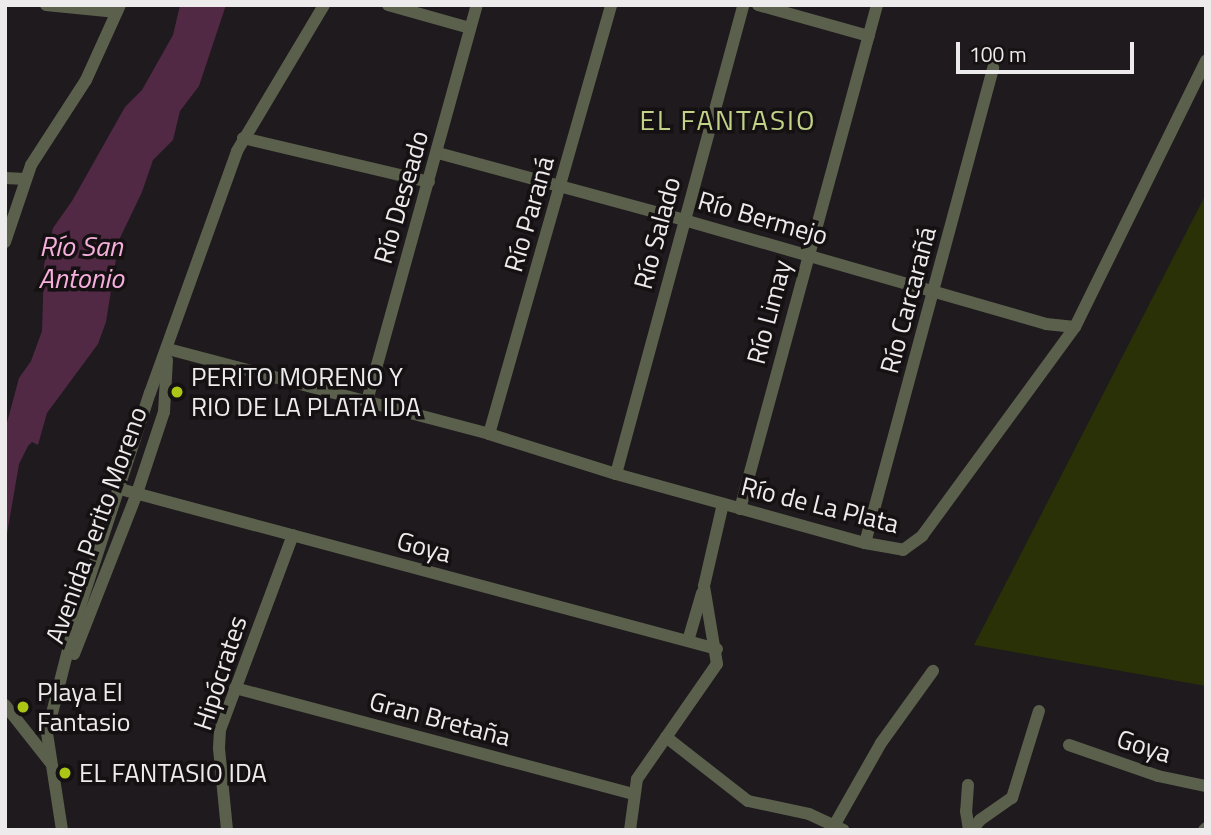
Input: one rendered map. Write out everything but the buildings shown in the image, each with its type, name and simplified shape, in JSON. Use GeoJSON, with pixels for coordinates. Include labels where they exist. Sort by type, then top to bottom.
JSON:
{"type":"FeatureCollection","features":[{"type":"Feature","properties":{"kind":"street"},"geometry":{"type":"LineString","coordinates":[[5,242],[30,165],[86,80],[118,8],[46,5]]}},
{"type":"Feature","properties":{"kind":"street","name":"Avenida Perito Moreno"},"geometry":{"type":"LineString","coordinates":[[62,830],[47,733],[65,673],[75,622],[150,393],[243,138],[324,5]]}},
{"type":"Feature","properties":{"kind":"street"},"geometry":{"type":"LineString","coordinates":[[387,5],[470,27]]}},
{"type":"Feature","properties":{"kind":"street","name":"Río Deseado"},"geometry":{"type":"LineString","coordinates":[[367,401],[477,5]]}},
{"type":"Feature","properties":{"kind":"street","name":"Río Paraná"},"geometry":{"type":"LineString","coordinates":[[489,434],[562,185],[611,5]]}},
{"type":"Feature","properties":{"kind":"street","name":"Río Salado"},"geometry":{"type":"LineString","coordinates":[[616,474],[743,5]]}},
{"type":"Feature","properties":{"kind":"street"},"geometry":{"type":"LineString","coordinates":[[758,5],[869,36]]}},
{"type":"Feature","properties":{"kind":"street","name":"Río Limay"},"geometry":{"type":"LineString","coordinates":[[740,509],[877,5]]}},
{"type":"Feature","properties":{"kind":"street","name":"Río de La Plata"},"geometry":{"type":"LineString","coordinates":[[168,349],[489,434],[616,474],[864,543],[903,550],[915,544],[1075,327],[1206,61]]}},
{"type":"Feature","properties":{"kind":"street","name":"Río Carcarañá"},"geometry":{"type":"LineString","coordinates":[[864,543],[993,68]]}},
{"type":"Feature","properties":{"kind":"street"},"geometry":{"type":"LineString","coordinates":[[243,138],[429,182]]}},
{"type":"Feature","properties":{"kind":"street","name":"Río Bermejo"},"geometry":{"type":"LineString","coordinates":[[438,153],[684,219],[1046,324],[1075,327]]}},
{"type":"Feature","properties":{"kind":"street"},"geometry":{"type":"LineString","coordinates":[[5,178],[25,180]]}},
{"type":"Feature","properties":{"kind":"street","name":"Avenida Perito Moreno"},"geometry":{"type":"LineString","coordinates":[[65,673],[86,628],[137,494],[164,412],[168,349]]}},
{"type":"Feature","properties":{"kind":"street","name":"Goya"},"geometry":{"type":"LineString","coordinates":[[120,489],[716,649]]}},
{"type":"Feature","properties":{"kind":"street"},"geometry":{"type":"LineString","coordinates":[[688,641],[723,504]]}},
{"type":"Feature","properties":{"kind":"street","name":"Hipócrates"},"geometry":{"type":"LineString","coordinates":[[227,830],[219,748],[220,730],[293,535]]}},
{"type":"Feature","properties":{"kind":"street"},"geometry":{"type":"LineString","coordinates":[[630,830],[637,779],[713,672],[716,649],[704,586]]}},
{"type":"Feature","properties":{"kind":"street"},"geometry":{"type":"LineString","coordinates":[[666,737],[748,801],[809,814],[839,827],[881,743],[933,671]]}},
{"type":"Feature","properties":{"kind":"street","name":"Gran Bretaña"},"geometry":{"type":"LineString","coordinates":[[235,688],[633,794]]}},
{"type":"Feature","properties":{"kind":"street"},"geometry":{"type":"LineString","coordinates":[[5,705],[51,763]]}},
{"type":"Feature","properties":{"kind":"street"},"geometry":{"type":"LineString","coordinates":[[970,830],[1012,798],[1039,711]]}},
{"type":"Feature","properties":{"kind":"street","name":"Goya"},"geometry":{"type":"LineString","coordinates":[[1069,745],[1158,776],[1206,786]]}},
{"type":"Feature","properties":{"kind":"street"},"geometry":{"type":"LineString","coordinates":[[968,785],[965,811],[970,830]]}},
{"type":"Feature","properties":{"kind":"green space"},"geometry":{"type":"Polygon","coordinates":[[[1206,194],[1206,686],[974,645],[1206,194]]]}},
{"type":"Feature","properties":{"kind":"water","name":"Río San Antonio"},"geometry":{"type":"Polygon","coordinates":[[[180,5],[226,5],[199,86],[180,111],[173,140],[153,160],[142,192],[119,240],[106,322],[98,344],[47,413],[38,445],[32,442],[28,446],[19,464],[5,546],[5,430],[19,378],[31,361],[42,331],[44,265],[53,228],[72,201],[125,107],[142,90],[173,35],[180,5]]]}},
{"type":"Feature","properties":{"kind":"place","name":"PERITO MORENO Y RIO DE LA PLATA IDA"},"geometry":{"type":"Point","coordinates":[177,392]}},
{"type":"Feature","properties":{"kind":"place","name":"Playa El Fantasio"},"geometry":{"type":"Point","coordinates":[23,707]}},
{"type":"Feature","properties":{"kind":"place","name":"EL FANTASIO IDA"},"geometry":{"type":"Point","coordinates":[65,773]}},
{"type":"Feature","properties":{"kind":"district","name":"EL FANTASIO"},"geometry":{"type":"Point","coordinates":[728,120]}}]}
